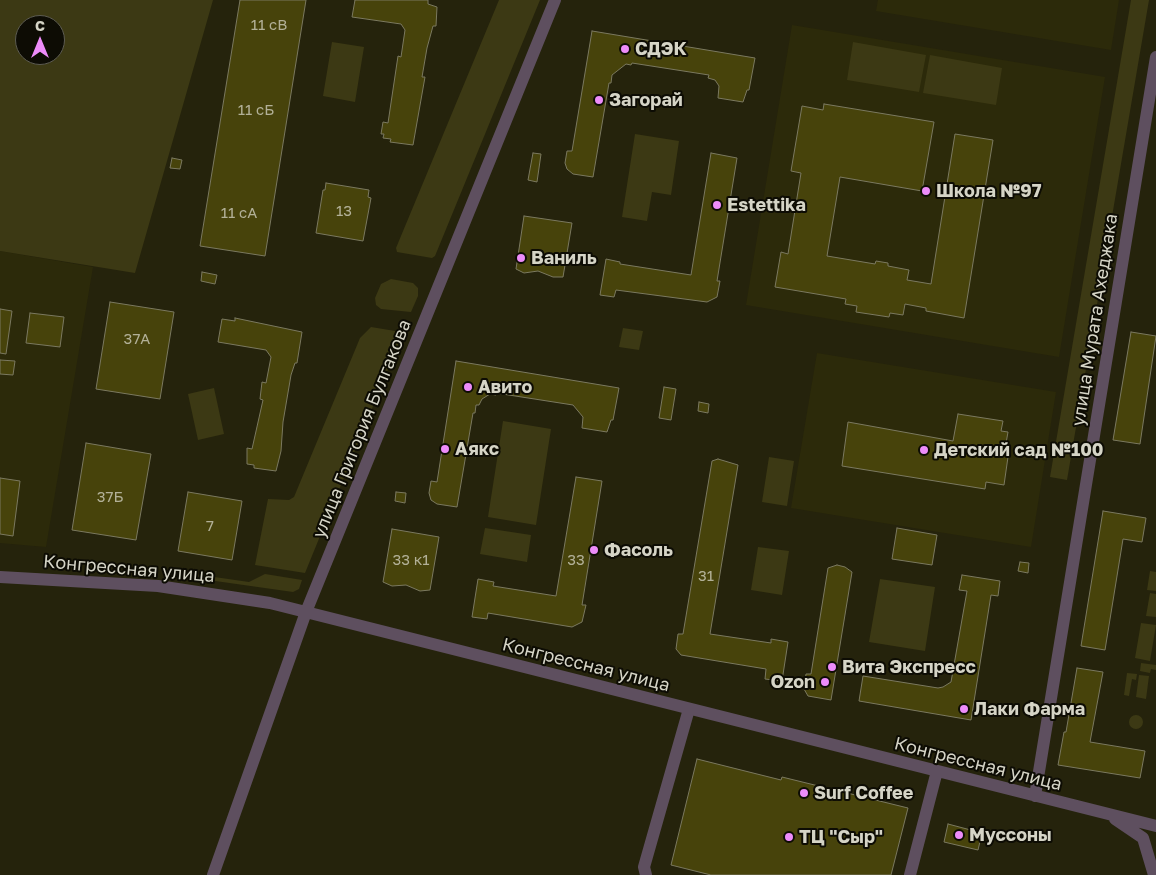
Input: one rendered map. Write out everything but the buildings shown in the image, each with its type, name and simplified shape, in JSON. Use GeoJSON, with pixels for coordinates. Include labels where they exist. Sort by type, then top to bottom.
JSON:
{"type":"FeatureCollection","features":[{"type":"Feature","properties":{"kind":"street","name":"улица Григория Булгакова"},"geometry":{"type":"LineString","coordinates":[[213,875],[306,612],[555,0]]}},
{"type":"Feature","properties":{"kind":"street","name":"улица Мурата Ахеджака"},"geometry":{"type":"LineString","coordinates":[[1035,796],[1156,57]]}},
{"type":"Feature","properties":{"kind":"street","name":"Конгрессная улица"},"geometry":{"type":"LineString","coordinates":[[0,577],[158,586],[212,593],[306,612],[1156,826]]}},
{"type":"Feature","properties":{"kind":"street"},"geometry":{"type":"LineString","coordinates":[[646,875],[644,867],[690,709]]}},
{"type":"Feature","properties":{"kind":"street"},"geometry":{"type":"LineString","coordinates":[[910,875],[937,771]]}},
{"type":"Feature","properties":{"kind":"street"},"geometry":{"type":"LineString","coordinates":[[1107,814],[1143,838],[1155,875]]}},
{"type":"Feature","properties":{"kind":"street"},"geometry":{"type":"LineString","coordinates":[[1155,875],[1156,864]]}},
{"type":"Feature","properties":{"kind":"shaded area"},"geometry":{"type":"Polygon","coordinates":[[[0,0],[213,0],[135,273],[0,251],[0,0]]]}},
{"type":"Feature","properties":{"kind":"shaded area"},"geometry":{"type":"Polygon","coordinates":[[[499,0],[540,0],[435,256],[432,258],[397,252],[396,248],[499,0]]]}},
{"type":"Feature","properties":{"kind":"shaded area"},"geometry":{"type":"Polygon","coordinates":[[[878,0],[1119,0],[1111,50],[876,11],[878,0]]]}},
{"type":"Feature","properties":{"kind":"shaded area"},"geometry":{"type":"Polygon","coordinates":[[[1131,0],[1149,0],[1067,480],[1050,477],[1131,0]]]}},
{"type":"Feature","properties":{"kind":"shaded area","name":"Школа №97"},"geometry":{"type":"Polygon","coordinates":[[[792,25],[1105,77],[1059,357],[746,305],[792,25]]]}},
{"type":"Feature","properties":{"kind":"shaded area"},"geometry":{"type":"Polygon","coordinates":[[[332,42],[364,47],[355,102],[323,96],[332,42]]]}},
{"type":"Feature","properties":{"kind":"shaded area"},"geometry":{"type":"Polygon","coordinates":[[[853,42],[926,55],[919,92],[847,80],[853,42]]]}},
{"type":"Feature","properties":{"kind":"shaded area"},"geometry":{"type":"Polygon","coordinates":[[[930,55],[1002,68],[996,105],[923,93],[930,55]]]}},
{"type":"Feature","properties":{"kind":"shaded area"},"geometry":{"type":"Polygon","coordinates":[[[635,134],[679,141],[671,195],[652,192],[647,221],[622,217],[635,134]]]}},
{"type":"Feature","properties":{"kind":"shaded area"},"geometry":{"type":"Polygon","coordinates":[[[0,251],[93,267],[46,547],[0,543],[0,251]]]}},
{"type":"Feature","properties":{"kind":"shaded area"},"geometry":{"type":"Polygon","coordinates":[[[391,279],[413,283],[418,288],[418,296],[411,312],[381,309],[376,305],[375,298],[381,284],[391,279]]]}},
{"type":"Feature","properties":{"kind":"shaded area"},"geometry":{"type":"Polygon","coordinates":[[[371,327],[395,331],[400,340],[305,573],[255,565],[268,499],[289,500],[294,497],[360,338],[371,327]]]}},
{"type":"Feature","properties":{"kind":"shaded area"},"geometry":{"type":"Polygon","coordinates":[[[623,328],[643,331],[639,350],[619,347],[623,328]]]}},
{"type":"Feature","properties":{"kind":"shaded area","name":"Детский сад №100"},"geometry":{"type":"Polygon","coordinates":[[[817,353],[1056,392],[1031,547],[791,508],[817,353]]]}},
{"type":"Feature","properties":{"kind":"shaded area"},"geometry":{"type":"Polygon","coordinates":[[[214,388],[224,434],[198,440],[188,394],[214,388]]]}},
{"type":"Feature","properties":{"kind":"shaded area"},"geometry":{"type":"Polygon","coordinates":[[[503,421],[551,429],[536,525],[488,517],[503,421]]]}},
{"type":"Feature","properties":{"kind":"shaded area"},"geometry":{"type":"Polygon","coordinates":[[[769,457],[794,461],[787,506],[762,502],[769,457]]]}},
{"type":"Feature","properties":{"kind":"shaded area"},"geometry":{"type":"Polygon","coordinates":[[[485,528],[531,535],[527,562],[480,554],[485,528]]]}},
{"type":"Feature","properties":{"kind":"shaded area"},"geometry":{"type":"Polygon","coordinates":[[[758,547],[789,551],[782,595],[751,590],[758,547]]]}},
{"type":"Feature","properties":{"kind":"shaded area"},"geometry":{"type":"Polygon","coordinates":[[[166,570],[249,582],[265,574],[302,580],[299,589],[293,592],[166,574],[166,570]]]}},
{"type":"Feature","properties":{"kind":"shaded area"},"geometry":{"type":"Polygon","coordinates":[[[1150,571],[1156,572],[1156,591],[1147,590],[1150,571]]]}},
{"type":"Feature","properties":{"kind":"shaded area"},"geometry":{"type":"Polygon","coordinates":[[[880,579],[935,587],[925,651],[869,642],[880,579]]]}},
{"type":"Feature","properties":{"kind":"shaded area"},"geometry":{"type":"Polygon","coordinates":[[[1150,593],[1156,594],[1156,617],[1146,616],[1150,593]]]}},
{"type":"Feature","properties":{"kind":"shaded area"},"geometry":{"type":"Polygon","coordinates":[[[1141,623],[1156,625],[1150,661],[1135,658],[1141,623]]]}},
{"type":"Feature","properties":{"kind":"shaded area"},"geometry":{"type":"Polygon","coordinates":[[[1141,663],[1156,665],[1156,670],[1151,669],[1150,673],[1140,671],[1141,663]]]}},
{"type":"Feature","properties":{"kind":"shaded area"},"geometry":{"type":"Polygon","coordinates":[[[1127,673],[1137,674],[1136,680],[1132,679],[1129,696],[1124,695],[1127,673]]]}},
{"type":"Feature","properties":{"kind":"shaded area"},"geometry":{"type":"Polygon","coordinates":[[[1139,675],[1149,676],[1146,699],[1136,697],[1139,675]]]}},
{"type":"Feature","properties":{"kind":"shaded area"},"geometry":{"type":"Polygon","coordinates":[[[1136,715],[1141,717],[1143,722],[1141,727],[1136,729],[1131,727],[1129,722],[1131,717],[1136,715]]]}},
{"type":"Feature","properties":{"kind":"place","name":"СДЭК"},"geometry":{"type":"Point","coordinates":[625,49]}},
{"type":"Feature","properties":{"kind":"place","name":"Загорай"},"geometry":{"type":"Point","coordinates":[599,100]}},
{"type":"Feature","properties":{"kind":"place","name":"Школа №97"},"geometry":{"type":"Point","coordinates":[926,191]}},
{"type":"Feature","properties":{"kind":"place","name":"Estettika"},"geometry":{"type":"Point","coordinates":[717,205]}},
{"type":"Feature","properties":{"kind":"place","name":"Ваниль"},"geometry":{"type":"Point","coordinates":[521,258]}},
{"type":"Feature","properties":{"kind":"place","name":"Авито"},"geometry":{"type":"Point","coordinates":[468,387]}},
{"type":"Feature","properties":{"kind":"place","name":"Аякс"},"geometry":{"type":"Point","coordinates":[445,449]}},
{"type":"Feature","properties":{"kind":"place","name":"Детский сад №100"},"geometry":{"type":"Point","coordinates":[924,450]}},
{"type":"Feature","properties":{"kind":"place","name":"Фасоль"},"geometry":{"type":"Point","coordinates":[594,550]}},
{"type":"Feature","properties":{"kind":"place","name":"Вита Экспресс"},"geometry":{"type":"Point","coordinates":[832,667]}},
{"type":"Feature","properties":{"kind":"place","name":"Ozon"},"geometry":{"type":"Point","coordinates":[825,682]}},
{"type":"Feature","properties":{"kind":"place","name":"Лаки Фарма"},"geometry":{"type":"Point","coordinates":[964,709]}},
{"type":"Feature","properties":{"kind":"place","name":"Surf Coffee"},"geometry":{"type":"Point","coordinates":[804,793]}},
{"type":"Feature","properties":{"kind":"place","name":"Муссоны"},"geometry":{"type":"Point","coordinates":[959,835]}},
{"type":"Feature","properties":{"kind":"place","name":"ТЦ \"Сыр\""},"geometry":{"type":"Point","coordinates":[789,837]}}]}
